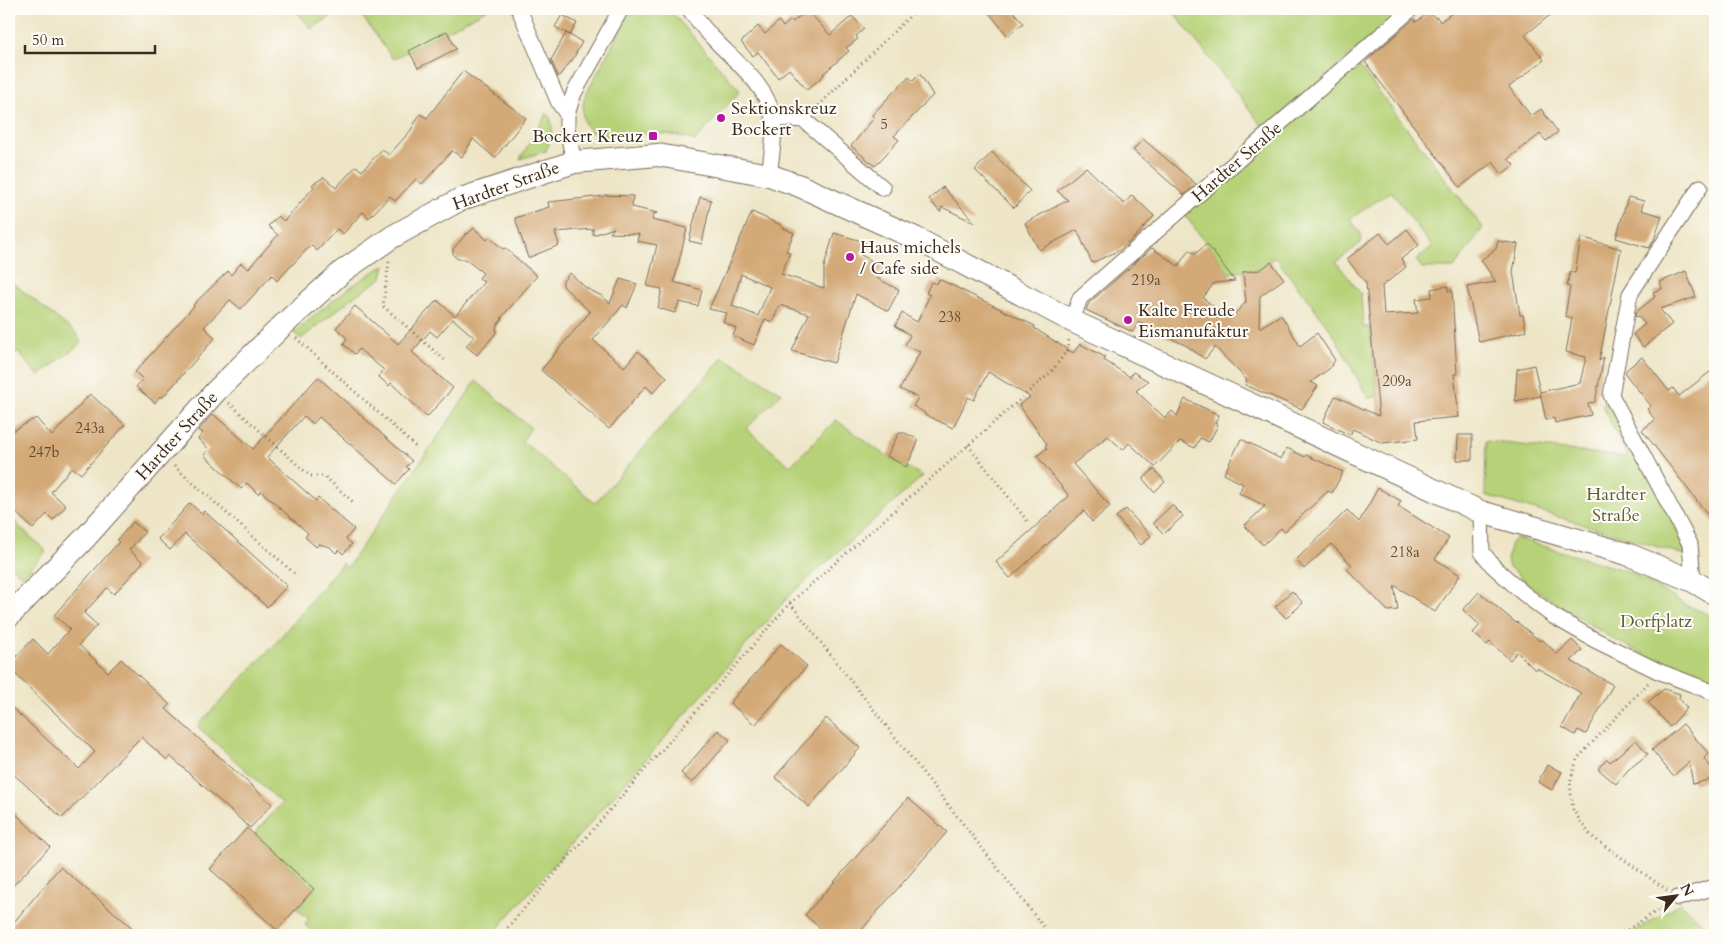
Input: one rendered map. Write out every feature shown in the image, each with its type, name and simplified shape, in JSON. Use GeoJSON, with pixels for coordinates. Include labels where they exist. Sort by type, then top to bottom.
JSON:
{"type":"FeatureCollection","features":[{"type":"Feature","properties":{"kind":"main road","name":"Hardter Straße"},"geometry":{"type":"LineString","coordinates":[[9,616],[86,537],[216,391],[282,326],[343,270],[392,237],[461,199],[574,162],[658,155],[769,175],[800,186],[914,238],[1072,321],[1481,512],[1627,554],[1693,581],[1715,594]]}},
{"type":"Feature","properties":{"kind":"street"},"geometry":{"type":"LineString","coordinates":[[519,9],[560,103],[567,114]]}},
{"type":"Feature","properties":{"kind":"street"},"geometry":{"type":"LineString","coordinates":[[574,162],[566,129],[567,114],[574,93],[621,9]]}},
{"type":"Feature","properties":{"kind":"street"},"geometry":{"type":"LineString","coordinates":[[689,9],[709,34],[752,77],[766,98],[774,118],[769,175]]}},
{"type":"Feature","properties":{"kind":"street","name":"Hardter Straße"},"geometry":{"type":"LineString","coordinates":[[1072,321],[1080,298],[1411,9]]}},
{"type":"Feature","properties":{"kind":"street"},"geometry":{"type":"LineString","coordinates":[[774,118],[804,120],[883,188]]}},
{"type":"Feature","properties":{"kind":"street"},"geometry":{"type":"LineString","coordinates":[[1693,581],[1690,544],[1611,395],[1630,294],[1700,187]]}},
{"type":"Feature","properties":{"kind":"street"},"geometry":{"type":"LineString","coordinates":[[1481,512],[1482,552],[1493,566],[1553,616],[1595,640],[1658,671],[1715,693]]}},
{"type":"Feature","properties":{"kind":"street"},"geometry":{"type":"LineString","coordinates":[[1678,898],[1715,888]]}},
{"type":"Feature","properties":{"kind":"path"},"geometry":{"type":"LineString","coordinates":[[804,120],[917,9]]}},
{"type":"Feature","properties":{"kind":"path"},"geometry":{"type":"LineString","coordinates":[[392,237],[383,306],[447,362]]}},
{"type":"Feature","properties":{"kind":"path"},"geometry":{"type":"LineString","coordinates":[[501,935],[790,603],[1051,372],[1067,352],[1072,321]]}},
{"type":"Feature","properties":{"kind":"path"},"geometry":{"type":"LineString","coordinates":[[282,326],[417,448]]}},
{"type":"Feature","properties":{"kind":"path"},"geometry":{"type":"LineString","coordinates":[[216,391],[310,476],[324,476],[353,502]]}},
{"type":"Feature","properties":{"kind":"path"},"geometry":{"type":"LineString","coordinates":[[968,445],[1028,522]]}},
{"type":"Feature","properties":{"kind":"path"},"geometry":{"type":"LineString","coordinates":[[160,454],[295,574]]}},
{"type":"Feature","properties":{"kind":"path"},"geometry":{"type":"LineString","coordinates":[[790,603],[1050,935]]}},
{"type":"Feature","properties":{"kind":"path"},"geometry":{"type":"LineString","coordinates":[[1619,935],[1678,898],[1591,836],[1573,810],[1570,783],[1577,759],[1658,671]]}},
{"type":"Feature","properties":{"kind":"green space"},"geometry":{"type":"Polygon","coordinates":[[[295,9],[343,9],[311,29],[295,9]]]}},
{"type":"Feature","properties":{"kind":"green space"},"geometry":{"type":"Polygon","coordinates":[[[357,9],[488,9],[393,59],[357,9]]]}},
{"type":"Feature","properties":{"kind":"green space"},"geometry":{"type":"Polygon","coordinates":[[[637,9],[669,9],[740,91],[695,141],[657,133],[601,136],[592,132],[585,124],[583,107],[585,96],[628,16],[637,9]]]}},
{"type":"Feature","properties":{"kind":"green space"},"geometry":{"type":"Polygon","coordinates":[[[1171,9],[1403,9],[1265,129],[1171,9]]]}},
{"type":"Feature","properties":{"kind":"green space"},"geometry":{"type":"Polygon","coordinates":[[[1357,63],[1483,228],[1454,268],[1422,268],[1416,260],[1432,247],[1391,191],[1350,219],[1361,234],[1360,244],[1336,262],[1361,294],[1363,327],[1370,327],[1377,397],[1368,398],[1333,333],[1275,257],[1260,269],[1229,273],[1184,214],[1357,63]]]}},
{"type":"Feature","properties":{"kind":"green space"},"geometry":{"type":"Polygon","coordinates":[[[547,113],[552,127],[546,151],[520,159],[547,113]]]}},
{"type":"Feature","properties":{"kind":"green space"},"geometry":{"type":"Polygon","coordinates":[[[385,265],[382,278],[356,295],[301,339],[294,333],[349,288],[385,265]]]}},
{"type":"Feature","properties":{"kind":"green space"},"geometry":{"type":"Polygon","coordinates":[[[9,280],[77,334],[81,343],[39,376],[17,351],[9,359],[9,280]]]}},
{"type":"Feature","properties":{"kind":"green space"},"geometry":{"type":"Polygon","coordinates":[[[723,357],[782,393],[746,429],[790,466],[836,420],[886,456],[923,476],[789,596],[492,935],[317,935],[305,925],[309,919],[297,909],[314,889],[254,834],[282,803],[197,726],[275,644],[342,563],[347,568],[476,381],[531,428],[522,441],[595,503],[723,357]]]}},
{"type":"Feature","properties":{"kind":"green space"},"geometry":{"type":"Polygon","coordinates":[[[1605,395],[1684,542],[1685,555],[1485,495],[1486,441],[1628,457],[1603,407],[1605,395]]]}},
{"type":"Feature","properties":{"kind":"green space"},"geometry":{"type":"Polygon","coordinates":[[[9,517],[46,551],[23,577],[9,564],[9,517]]]}},
{"type":"Feature","properties":{"kind":"green space","name":"Dorfplatz"},"geometry":{"type":"Polygon","coordinates":[[[1516,538],[1630,572],[1688,606],[1715,617],[1715,682],[1656,660],[1613,639],[1536,590],[1509,567],[1507,560],[1511,543],[1516,538]]]}},
{"type":"Feature","properties":{"kind":"green space"},"geometry":{"type":"Polygon","coordinates":[[[1680,903],[1715,935],[1629,935],[1680,903]]]}},
{"type":"Feature","properties":{"kind":"building"},"geometry":{"type":"Polygon","coordinates":[[[986,9],[1011,9],[1023,23],[1008,36],[986,9]]]}},
{"type":"Feature","properties":{"kind":"building"},"geometry":{"type":"Polygon","coordinates":[[[1457,9],[1558,9],[1525,35],[1544,60],[1509,87],[1531,116],[1541,109],[1558,132],[1546,141],[1540,134],[1508,159],[1514,165],[1502,174],[1493,162],[1460,187],[1365,62],[1414,19],[1416,22],[1430,12],[1440,22],[1457,9]]]}},
{"type":"Feature","properties":{"kind":"building"},"geometry":{"type":"Polygon","coordinates":[[[807,10],[830,35],[852,16],[864,29],[856,36],[858,39],[846,48],[849,51],[807,90],[789,69],[778,78],[758,52],[753,56],[741,42],[758,26],[765,34],[779,21],[783,27],[791,20],[793,22],[807,10]]]}},
{"type":"Feature","properties":{"kind":"building"},"geometry":{"type":"Polygon","coordinates":[[[562,15],[577,23],[570,35],[555,27],[562,15]]]}},
{"type":"Feature","properties":{"kind":"building"},"geometry":{"type":"Polygon","coordinates":[[[447,31],[456,49],[418,68],[409,51],[447,31]]]}},
{"type":"Feature","properties":{"kind":"building"},"geometry":{"type":"Polygon","coordinates":[[[566,33],[582,42],[573,59],[558,77],[551,60],[566,33]]]}},
{"type":"Feature","properties":{"kind":"building"},"geometry":{"type":"Polygon","coordinates":[[[463,71],[526,118],[495,158],[473,139],[462,157],[452,151],[422,184],[416,179],[395,201],[390,196],[369,218],[363,212],[343,234],[337,229],[317,251],[311,245],[277,281],[272,275],[241,309],[230,300],[204,327],[215,338],[162,398],[160,396],[155,403],[136,387],[143,379],[135,372],[193,305],[228,271],[231,275],[241,263],[248,269],[278,235],[268,226],[278,216],[284,221],[314,187],[312,185],[324,177],[336,188],[356,166],[362,171],[382,149],[389,155],[411,130],[420,114],[427,118],[463,71]]]}},
{"type":"Feature","properties":{"kind":"building"},"geometry":{"type":"Polygon","coordinates":[[[920,74],[933,95],[894,136],[899,140],[875,166],[851,146],[874,118],[872,115],[899,86],[909,77],[913,81],[920,74]]]}},
{"type":"Feature","properties":{"kind":"building"},"geometry":{"type":"Polygon","coordinates":[[[1143,139],[1196,184],[1184,195],[1133,150],[1143,139]]]}},
{"type":"Feature","properties":{"kind":"building"},"geometry":{"type":"Polygon","coordinates":[[[992,152],[1030,191],[1014,208],[975,170],[992,152]]]}},
{"type":"Feature","properties":{"kind":"building"},"geometry":{"type":"Polygon","coordinates":[[[1086,167],[1124,204],[1132,195],[1154,216],[1120,250],[1092,263],[1077,230],[1039,250],[1025,223],[1068,200],[1057,191],[1086,167]]]}},
{"type":"Feature","properties":{"kind":"building"},"geometry":{"type":"Polygon","coordinates":[[[943,187],[975,223],[942,207],[940,212],[929,199],[943,187]]]}},
{"type":"Feature","properties":{"kind":"building"},"geometry":{"type":"Polygon","coordinates":[[[604,195],[633,196],[632,207],[657,213],[654,214],[652,220],[687,228],[674,282],[702,290],[698,306],[679,302],[675,313],[658,308],[662,289],[647,286],[657,245],[637,241],[639,234],[610,233],[614,228],[593,235],[593,229],[555,232],[559,245],[528,258],[515,218],[549,207],[548,202],[604,195]]]}},
{"type":"Feature","properties":{"kind":"building"},"geometry":{"type":"Polygon","coordinates":[[[700,197],[711,200],[702,244],[689,241],[700,197]]]}},
{"type":"Feature","properties":{"kind":"building"},"geometry":{"type":"Polygon","coordinates":[[[1628,197],[1644,201],[1641,210],[1662,216],[1654,240],[1649,248],[1616,238],[1628,197]]]}},
{"type":"Feature","properties":{"kind":"building"},"geometry":{"type":"Polygon","coordinates":[[[752,212],[794,233],[786,251],[790,253],[781,274],[824,288],[824,267],[834,233],[865,242],[861,255],[883,267],[877,278],[899,290],[888,311],[856,294],[834,363],[792,351],[809,314],[780,305],[772,322],[765,319],[754,345],[733,336],[736,328],[723,322],[727,313],[709,309],[752,212]],[[741,274],[732,306],[758,316],[770,287],[741,274]]]}},
{"type":"Feature","properties":{"kind":"building"},"geometry":{"type":"Polygon","coordinates":[[[474,228],[487,240],[489,237],[503,249],[505,248],[537,276],[501,318],[496,327],[497,332],[477,355],[466,346],[474,337],[453,319],[437,337],[430,331],[412,352],[453,388],[427,417],[391,383],[389,386],[378,376],[384,370],[359,349],[355,354],[343,344],[347,338],[336,328],[355,306],[398,344],[437,300],[455,316],[484,282],[479,278],[483,273],[465,259],[458,259],[453,255],[453,249],[474,228]]]}},
{"type":"Feature","properties":{"kind":"building"},"geometry":{"type":"Polygon","coordinates":[[[1407,229],[1419,245],[1401,259],[1406,267],[1382,286],[1384,315],[1418,313],[1416,299],[1432,297],[1431,289],[1448,286],[1448,291],[1452,290],[1457,374],[1454,374],[1459,417],[1416,421],[1418,439],[1382,443],[1353,429],[1350,435],[1323,422],[1335,396],[1379,416],[1366,283],[1347,259],[1380,233],[1389,244],[1407,229]]]}},
{"type":"Feature","properties":{"kind":"building"},"geometry":{"type":"Polygon","coordinates":[[[1581,237],[1621,249],[1599,361],[1604,357],[1595,402],[1588,403],[1591,415],[1555,423],[1554,418],[1546,420],[1540,392],[1580,383],[1586,357],[1566,352],[1572,318],[1565,316],[1570,287],[1567,286],[1570,272],[1575,273],[1581,237]]]}},
{"type":"Feature","properties":{"kind":"building"},"geometry":{"type":"Polygon","coordinates":[[[1498,241],[1518,244],[1513,272],[1520,315],[1523,315],[1526,331],[1479,342],[1467,287],[1496,282],[1481,260],[1496,249],[1498,241]]]}},
{"type":"Feature","properties":{"kind":"building"},"geometry":{"type":"Polygon","coordinates":[[[1207,244],[1235,281],[1214,283],[1203,298],[1230,319],[1246,302],[1243,272],[1260,270],[1271,262],[1284,279],[1260,296],[1259,328],[1281,315],[1300,346],[1317,333],[1335,360],[1329,369],[1311,382],[1318,386],[1302,409],[1245,385],[1247,380],[1215,347],[1205,359],[1187,346],[1138,322],[1133,332],[1086,310],[1089,303],[1152,248],[1178,266],[1189,250],[1195,254],[1207,244]]]}},
{"type":"Feature","properties":{"kind":"building"},"geometry":{"type":"Polygon","coordinates":[[[1686,271],[1696,297],[1660,309],[1672,324],[1643,347],[1633,334],[1645,324],[1638,316],[1635,317],[1636,312],[1655,297],[1653,292],[1662,289],[1660,282],[1686,271]]]}},
{"type":"Feature","properties":{"kind":"building"},"geometry":{"type":"Polygon","coordinates":[[[570,273],[586,288],[602,296],[610,303],[620,279],[637,284],[627,308],[623,305],[593,340],[624,367],[638,351],[667,377],[653,393],[646,386],[609,429],[541,370],[590,312],[563,286],[563,281],[570,273]]]}},
{"type":"Feature","properties":{"kind":"building"},"geometry":{"type":"Polygon","coordinates":[[[939,279],[1035,326],[1034,328],[1073,353],[1080,344],[1105,357],[1104,360],[1130,377],[1133,372],[1148,381],[1136,391],[1165,418],[1172,411],[1177,416],[1185,399],[1219,415],[1215,423],[1218,425],[1209,442],[1200,438],[1195,448],[1180,441],[1155,467],[1129,443],[1123,450],[1108,436],[1073,464],[1110,506],[1092,522],[1084,511],[1010,578],[996,562],[1069,496],[1037,456],[1047,448],[1045,446],[1047,444],[1019,405],[1030,397],[988,372],[974,400],[968,397],[953,428],[924,414],[913,406],[918,398],[900,389],[920,352],[905,345],[910,335],[895,326],[902,313],[917,322],[930,295],[926,293],[931,282],[937,284],[939,279]]]}},
{"type":"Feature","properties":{"kind":"building"},"geometry":{"type":"Polygon","coordinates":[[[1642,357],[1669,391],[1673,388],[1679,396],[1715,368],[1715,524],[1642,430],[1655,420],[1647,409],[1651,406],[1626,375],[1626,370],[1642,357]]]}},
{"type":"Feature","properties":{"kind":"building"},"geometry":{"type":"Polygon","coordinates":[[[1534,365],[1541,396],[1515,401],[1517,369],[1534,365]]]}},
{"type":"Feature","properties":{"kind":"building"},"geometry":{"type":"Polygon","coordinates":[[[318,377],[412,461],[406,467],[409,469],[396,484],[319,417],[313,424],[304,416],[267,457],[316,501],[318,498],[354,529],[346,539],[352,544],[343,554],[339,550],[336,553],[330,547],[319,544],[316,547],[305,537],[308,533],[261,491],[258,494],[247,483],[241,489],[204,455],[209,449],[198,439],[203,433],[199,430],[213,414],[253,449],[318,377]]]}},
{"type":"Feature","properties":{"kind":"building"},"geometry":{"type":"Polygon","coordinates":[[[90,394],[125,425],[81,474],[72,467],[51,492],[66,506],[53,520],[47,514],[33,529],[9,506],[9,433],[36,418],[52,436],[90,394]]]}},
{"type":"Feature","properties":{"kind":"building"},"geometry":{"type":"Polygon","coordinates":[[[899,433],[905,433],[917,439],[917,445],[906,467],[887,456],[899,433]]]}},
{"type":"Feature","properties":{"kind":"building"},"geometry":{"type":"Polygon","coordinates":[[[1458,435],[1472,435],[1472,460],[1457,460],[1458,435]]]}},
{"type":"Feature","properties":{"kind":"building"},"geometry":{"type":"Polygon","coordinates":[[[1241,439],[1281,459],[1287,448],[1343,472],[1332,493],[1328,491],[1284,532],[1281,528],[1263,545],[1244,526],[1265,506],[1239,493],[1243,484],[1224,474],[1241,439]]]}},
{"type":"Feature","properties":{"kind":"building"},"geometry":{"type":"Polygon","coordinates":[[[1154,469],[1165,482],[1154,492],[1143,479],[1154,469]]]}},
{"type":"Feature","properties":{"kind":"building"},"geometry":{"type":"Polygon","coordinates":[[[1378,488],[1401,501],[1398,506],[1449,538],[1435,559],[1460,575],[1435,612],[1394,585],[1398,610],[1388,611],[1347,569],[1352,565],[1331,544],[1304,569],[1296,560],[1347,510],[1359,522],[1378,488]]]}},
{"type":"Feature","properties":{"kind":"building"},"geometry":{"type":"Polygon","coordinates":[[[190,503],[202,514],[204,511],[287,586],[267,607],[185,534],[170,550],[158,539],[190,503]]]}},
{"type":"Feature","properties":{"kind":"building"},"geometry":{"type":"Polygon","coordinates":[[[1172,505],[1183,516],[1164,534],[1153,523],[1172,505]]]}},
{"type":"Feature","properties":{"kind":"building"},"geometry":{"type":"Polygon","coordinates":[[[1126,509],[1151,536],[1141,545],[1116,517],[1126,509]]]}},
{"type":"Feature","properties":{"kind":"building"},"geometry":{"type":"Polygon","coordinates":[[[133,522],[145,532],[129,550],[143,562],[114,594],[107,588],[84,613],[97,625],[79,645],[108,672],[121,659],[170,705],[166,709],[272,804],[250,828],[170,756],[167,760],[141,737],[62,818],[9,770],[9,705],[79,769],[95,752],[9,668],[9,664],[33,639],[48,654],[70,629],[54,615],[119,542],[117,540],[133,522]]]}},
{"type":"Feature","properties":{"kind":"building"},"geometry":{"type":"Polygon","coordinates":[[[1292,591],[1303,603],[1286,618],[1275,607],[1292,591]]]}},
{"type":"Feature","properties":{"kind":"building"},"geometry":{"type":"Polygon","coordinates":[[[1479,592],[1540,641],[1542,639],[1557,654],[1572,640],[1582,650],[1571,661],[1613,685],[1586,734],[1578,730],[1575,735],[1562,727],[1581,693],[1537,668],[1535,670],[1517,652],[1510,660],[1490,642],[1487,645],[1473,633],[1480,625],[1463,610],[1479,592]]]}},
{"type":"Feature","properties":{"kind":"building"},"geometry":{"type":"Polygon","coordinates":[[[781,644],[807,666],[755,725],[730,703],[781,644]]]}},
{"type":"Feature","properties":{"kind":"building"},"geometry":{"type":"Polygon","coordinates":[[[1664,689],[1680,694],[1679,698],[1687,708],[1670,727],[1648,702],[1664,689]]]}},
{"type":"Feature","properties":{"kind":"building"},"geometry":{"type":"Polygon","coordinates":[[[826,718],[860,748],[809,807],[775,777],[826,718]]]}},
{"type":"Feature","properties":{"kind":"building"},"geometry":{"type":"Polygon","coordinates":[[[1683,724],[1708,753],[1704,759],[1715,772],[1715,778],[1693,784],[1689,762],[1673,776],[1652,750],[1683,724]]]}},
{"type":"Feature","properties":{"kind":"building"},"geometry":{"type":"Polygon","coordinates":[[[718,730],[730,740],[692,783],[681,773],[718,730]]]}},
{"type":"Feature","properties":{"kind":"building"},"geometry":{"type":"Polygon","coordinates":[[[1636,740],[1648,754],[1628,770],[1616,784],[1598,769],[1607,759],[1610,762],[1636,740]]]}},
{"type":"Feature","properties":{"kind":"building"},"geometry":{"type":"Polygon","coordinates":[[[1547,765],[1562,772],[1552,790],[1538,782],[1547,765]]]}},
{"type":"Feature","properties":{"kind":"building"},"geometry":{"type":"Polygon","coordinates":[[[908,798],[947,832],[857,935],[828,935],[805,915],[908,798]]]}},
{"type":"Feature","properties":{"kind":"building"},"geometry":{"type":"Polygon","coordinates":[[[9,807],[50,847],[9,890],[9,807]]]}},
{"type":"Feature","properties":{"kind":"building"},"geometry":{"type":"Polygon","coordinates":[[[247,828],[314,889],[277,930],[210,869],[247,828]]]}},
{"type":"Feature","properties":{"kind":"building"},"geometry":{"type":"Polygon","coordinates":[[[60,867],[141,935],[9,935],[9,928],[60,867]]]}},
{"type":"Feature","properties":{"kind":"place","name":"Sektionskreuz Bockert"},"geometry":{"type":"Point","coordinates":[721,118]}},
{"type":"Feature","properties":{"kind":"place","name":"Bockert Kreuz"},"geometry":{"type":"Point","coordinates":[653,136]}},
{"type":"Feature","properties":{"kind":"place","name":"Haus michels / Cafe side"},"geometry":{"type":"Point","coordinates":[850,257]}},
{"type":"Feature","properties":{"kind":"place","name":"Kalte Freude Eismanufaktur"},"geometry":{"type":"Point","coordinates":[1128,320]}}]}
